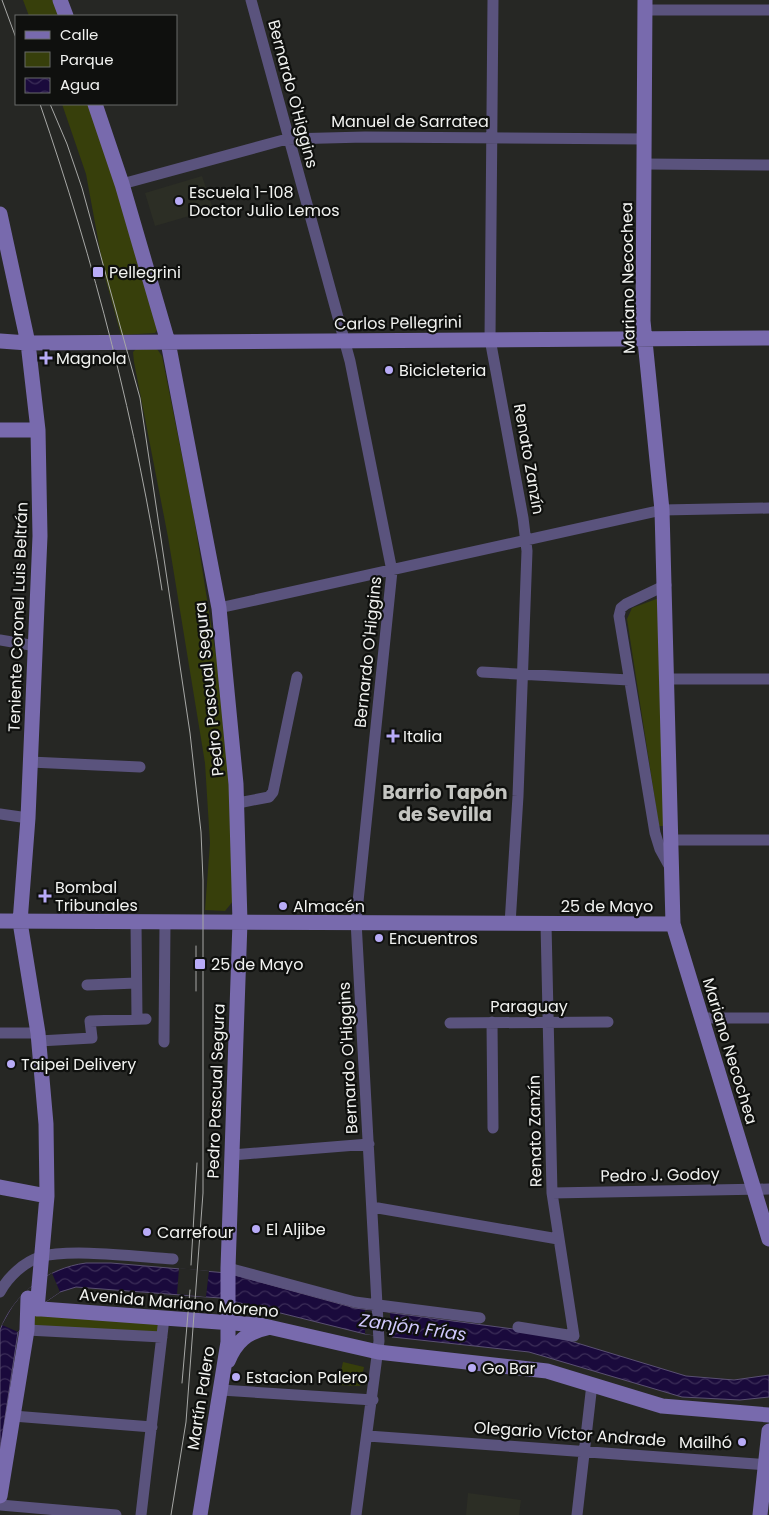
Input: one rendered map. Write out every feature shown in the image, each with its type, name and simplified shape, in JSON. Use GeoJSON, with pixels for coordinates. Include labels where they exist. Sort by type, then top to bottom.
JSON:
{"type":"FeatureCollection","features":[{"type":"Feature","properties":{"kind":"main road"},"geometry":{"type":"LineString","coordinates":[[60,0],[66,15]]}},
{"type":"Feature","properties":{"kind":"main road","name":"Mariano Necochea"},"geometry":{"type":"LineString","coordinates":[[645,5],[644,340],[662,510],[666,585],[673,924],[769,1239]]}},
{"type":"Feature","properties":{"kind":"main road","name":"Pedro Pascual Segura"},"geometry":{"type":"LineString","coordinates":[[94,105],[122,184],[168,342],[219,608],[238,803],[240,922],[228,1282]]}},
{"type":"Feature","properties":{"kind":"main road","name":"Teniente Coronel Luis Beltrán"},"geometry":{"type":"LineString","coordinates":[[0,214],[28,343],[38,430],[40,536],[36,646],[28,818],[20,922],[38,1037],[46,1124],[42,1195],[37,1199],[36,1259]]}},
{"type":"Feature","properties":{"kind":"main road","name":"Carlos Pellegrini"},"geometry":{"type":"LineString","coordinates":[[0,341],[28,343],[769,338]]}},
{"type":"Feature","properties":{"kind":"main road"},"geometry":{"type":"LineString","coordinates":[[0,430],[38,430]]}},
{"type":"Feature","properties":{"kind":"main road","name":"25 de Mayo"},"geometry":{"type":"LineString","coordinates":[[0,922],[673,924]]}},
{"type":"Feature","properties":{"kind":"main road"},"geometry":{"type":"LineString","coordinates":[[0,1187],[42,1195]]}},
{"type":"Feature","properties":{"kind":"main road"},"geometry":{"type":"LineString","coordinates":[[32,1308],[38,1293],[36,1259]]}},
{"type":"Feature","properties":{"kind":"main road"},"geometry":{"type":"LineString","coordinates":[[0,1496],[32,1308],[36,1259]]}},
{"type":"Feature","properties":{"kind":"main road","name":"Martín Palero"},"geometry":{"type":"LineString","coordinates":[[200,1515],[224,1369],[229,1322],[228,1282]]}},
{"type":"Feature","properties":{"kind":"main road","name":"Avenida Mariano Moreno"},"geometry":{"type":"LineString","coordinates":[[32,1308],[229,1322],[272,1327],[531,1368],[670,1408],[769,1415]]}},
{"type":"Feature","properties":{"kind":"main road"},"geometry":{"type":"LineString","coordinates":[[224,1369],[242,1338],[258,1330],[272,1327]]}},
{"type":"Feature","properties":{"kind":"main road"},"geometry":{"type":"LineString","coordinates":[[760,1515],[767,1465],[769,1431]]}},
{"type":"Feature","properties":{"kind":"street","name":"Bernardo O'Higgins"},"geometry":{"type":"LineString","coordinates":[[251,0],[344,341],[392,571],[356,922],[379,1344],[373,1400],[356,1515]]}},
{"type":"Feature","properties":{"kind":"street","name":"Renato Zanzín"},"geometry":{"type":"LineString","coordinates":[[493,0],[490,339],[526,541],[518,796],[510,924]]}},
{"type":"Feature","properties":{"kind":"street"},"geometry":{"type":"LineString","coordinates":[[645,5],[769,10]]}},
{"type":"Feature","properties":{"kind":"street","name":"Manuel de Sarratea"},"geometry":{"type":"LineString","coordinates":[[122,184],[288,139],[365,137],[645,139]]}},
{"type":"Feature","properties":{"kind":"street"},"geometry":{"type":"LineString","coordinates":[[645,164],[769,165]]}},
{"type":"Feature","properties":{"kind":"street"},"geometry":{"type":"LineString","coordinates":[[219,608],[662,510],[769,508]]}},
{"type":"Feature","properties":{"kind":"street","name":"Mariano Necochea"},"geometry":{"type":"LineString","coordinates":[[666,585],[632,600],[622,606],[620,612],[629,680],[655,833],[660,849],[672,872]]}},
{"type":"Feature","properties":{"kind":"street"},"geometry":{"type":"LineString","coordinates":[[0,640],[36,646]]}},
{"type":"Feature","properties":{"kind":"street"},"geometry":{"type":"LineString","coordinates":[[482,672],[629,680]]}},
{"type":"Feature","properties":{"kind":"street"},"geometry":{"type":"LineString","coordinates":[[238,803],[269,797],[273,792],[297,677]]}},
{"type":"Feature","properties":{"kind":"street"},"geometry":{"type":"LineString","coordinates":[[668,679],[769,679]]}},
{"type":"Feature","properties":{"kind":"street"},"geometry":{"type":"LineString","coordinates":[[30,762],[140,767]]}},
{"type":"Feature","properties":{"kind":"street"},"geometry":{"type":"LineString","coordinates":[[0,814],[28,818]]}},
{"type":"Feature","properties":{"kind":"street"},"geometry":{"type":"LineString","coordinates":[[671,840],[769,840]]}},
{"type":"Feature","properties":{"kind":"street"},"geometry":{"type":"LineString","coordinates":[[0,1033],[38,1037],[92,1038],[90,1021],[141,1019],[136,983],[136,922]]}},
{"type":"Feature","properties":{"kind":"street"},"geometry":{"type":"LineString","coordinates":[[164,922],[164,1042]]}},
{"type":"Feature","properties":{"kind":"street","name":"Renato Zanzín"},"geometry":{"type":"LineString","coordinates":[[518,1326],[574,1336],[552,1193],[550,1022],[546,924]]}},
{"type":"Feature","properties":{"kind":"street"},"geometry":{"type":"LineString","coordinates":[[87,985],[136,983]]}},
{"type":"Feature","properties":{"kind":"street"},"geometry":{"type":"LineString","coordinates":[[702,1018],[769,1018]]}},
{"type":"Feature","properties":{"kind":"street"},"geometry":{"type":"LineString","coordinates":[[492,1022],[493,1128]]}},
{"type":"Feature","properties":{"kind":"street","name":"Paraguay"},"geometry":{"type":"LineString","coordinates":[[450,1023],[608,1022]]}},
{"type":"Feature","properties":{"kind":"street"},"geometry":{"type":"LineString","coordinates":[[232,1155],[369,1144]]}},
{"type":"Feature","properties":{"kind":"street","name":"Pedro J. Godoy"},"geometry":{"type":"LineString","coordinates":[[552,1193],[769,1189]]}},
{"type":"Feature","properties":{"kind":"street"},"geometry":{"type":"LineString","coordinates":[[372,1207],[558,1239]]}},
{"type":"Feature","properties":{"kind":"street"},"geometry":{"type":"LineString","coordinates":[[0,1292],[12,1276],[36,1259],[77,1254],[173,1259]]}},
{"type":"Feature","properties":{"kind":"street"},"geometry":{"type":"LineString","coordinates":[[228,1282],[355,1302],[378,1314],[480,1318]]}},
{"type":"Feature","properties":{"kind":"street"},"geometry":{"type":"LineString","coordinates":[[141,1515],[164,1318]]}},
{"type":"Feature","properties":{"kind":"street"},"geometry":{"type":"LineString","coordinates":[[27,1330],[162,1337]]}},
{"type":"Feature","properties":{"kind":"street"},"geometry":{"type":"LineString","coordinates":[[576,1515],[592,1384]]}},
{"type":"Feature","properties":{"kind":"street"},"geometry":{"type":"LineString","coordinates":[[221,1390],[373,1400]]}},
{"type":"Feature","properties":{"kind":"street"},"geometry":{"type":"LineString","coordinates":[[13,1416],[152,1427]]}},
{"type":"Feature","properties":{"kind":"street","name":"Olegario Víctor Andrade"},"geometry":{"type":"LineString","coordinates":[[368,1436],[767,1465]]}},
{"type":"Feature","properties":{"kind":"street"},"geometry":{"type":"LineString","coordinates":[[0,1505],[116,1515]]}},
{"type":"Feature","properties":{"kind":"shaded area","name":"Escuela 1-108 Doctor Julio Lemos"},"geometry":{"type":"Polygon","coordinates":[[[202,176],[213,209],[155,226],[145,193],[202,176]]]}},
{"type":"Feature","properties":{"kind":"shaded area"},"geometry":{"type":"Polygon","coordinates":[[[468,1493],[521,1500],[519,1515],[466,1515],[468,1493]]]}},
{"type":"Feature","properties":{"kind":"green space"},"geometry":{"type":"Polygon","coordinates":[[[23,0],[53,0],[59,15],[29,15],[23,0]]]}},
{"type":"Feature","properties":{"kind":"green space"},"geometry":{"type":"Polygon","coordinates":[[[62,105],[88,105],[122,204],[158,329],[155,333],[121,335],[105,277],[86,174],[62,105]]]}},
{"type":"Feature","properties":{"kind":"green space"},"geometry":{"type":"Polygon","coordinates":[[[136,349],[157,349],[162,356],[193,511],[221,687],[230,774],[234,900],[225,911],[205,910],[210,843],[205,763],[168,537],[134,362],[133,352],[136,349]]]}},
{"type":"Feature","properties":{"kind":"green space"},"geometry":{"type":"Polygon","coordinates":[[[659,598],[665,826],[659,826],[627,619],[632,608],[659,598]]]}},
{"type":"Feature","properties":{"kind":"green space"},"geometry":{"type":"Polygon","coordinates":[[[27,1308],[164,1318],[162,1337],[27,1330],[27,1308]]]}},
{"type":"Feature","properties":{"kind":"green space"},"geometry":{"type":"Polygon","coordinates":[[[343,1362],[364,1367],[360,1386],[338,1385],[343,1362]]]}},
{"type":"Feature","properties":{"kind":"water","name":"Zanjón Frías"},"geometry":{"type":"Polygon","coordinates":[[[86,1263],[111,1263],[227,1273],[355,1308],[521,1330],[567,1340],[686,1376],[734,1380],[769,1375],[769,1397],[740,1400],[682,1397],[529,1352],[365,1334],[220,1298],[76,1287],[60,1292],[41,1305],[18,1332],[0,1451],[0,1330],[14,1305],[34,1285],[58,1271],[86,1263]]]}},
{"type":"Feature","properties":{"kind":"pier"},"geometry":{"type":"Polygon","coordinates":[[[179,1268],[209,1271],[206,1297],[177,1294],[179,1268]]]}},
{"type":"Feature","properties":{"kind":"pier"},"geometry":{"type":"Polygon","coordinates":[[[52,1273],[60,1292],[41,1305],[18,1332],[2,1325],[13,1306],[25,1291],[52,1273]]]}},
{"type":"Feature","properties":{"kind":"pier"},"geometry":{"type":"Polygon","coordinates":[[[365,1310],[390,1313],[392,1338],[365,1334],[365,1310]]]}},
{"type":"Feature","properties":{"kind":"tram line"},"geometry":{"type":"LineString","coordinates":[[2,0],[15,35]]}},
{"type":"Feature","properties":{"kind":"tram line"},"geometry":{"type":"LineString","coordinates":[[40,105],[78,223],[112,344],[140,467],[162,590]]}},
{"type":"Feature","properties":{"kind":"tram line"},"geometry":{"type":"LineString","coordinates":[[50,105],[67,144],[82,188],[140,398],[190,733],[201,832],[203,880],[203,1193],[186,1422],[171,1515]]}},
{"type":"Feature","properties":{"kind":"tram line"},"geometry":{"type":"LineString","coordinates":[[196,946],[196,991]]}},
{"type":"Feature","properties":{"kind":"tram line"},"geometry":{"type":"LineString","coordinates":[[191,1265],[197,1163]]}},
{"type":"Feature","properties":{"kind":"tram line"},"geometry":{"type":"LineString","coordinates":[[182,1383],[190,1290]]}},
{"type":"Feature","properties":{"kind":"place","name":"Escuela 1-108 Doctor Julio Lemos"},"geometry":{"type":"Point","coordinates":[179,201]}},
{"type":"Feature","properties":{"kind":"place","name":"Pellegrini"},"geometry":{"type":"Point","coordinates":[98,272]}},
{"type":"Feature","properties":{"kind":"place","name":"Magnola"},"geometry":{"type":"Point","coordinates":[46,358]}},
{"type":"Feature","properties":{"kind":"place","name":"Bicicleteria"},"geometry":{"type":"Point","coordinates":[389,370]}},
{"type":"Feature","properties":{"kind":"place","name":"Italia"},"geometry":{"type":"Point","coordinates":[393,736]}},
{"type":"Feature","properties":{"kind":"place","name":"Bombal Tribunales"},"geometry":{"type":"Point","coordinates":[45,896]}},
{"type":"Feature","properties":{"kind":"place","name":"Almacén"},"geometry":{"type":"Point","coordinates":[283,906]}},
{"type":"Feature","properties":{"kind":"place","name":"Encuentros"},"geometry":{"type":"Point","coordinates":[379,938]}},
{"type":"Feature","properties":{"kind":"place","name":"25 de Mayo"},"geometry":{"type":"Point","coordinates":[200,964]}},
{"type":"Feature","properties":{"kind":"place","name":"Taipei Delivery"},"geometry":{"type":"Point","coordinates":[11,1064]}},
{"type":"Feature","properties":{"kind":"place","name":"El Aljibe"},"geometry":{"type":"Point","coordinates":[256,1229]}},
{"type":"Feature","properties":{"kind":"place","name":"Carrefour"},"geometry":{"type":"Point","coordinates":[147,1232]}},
{"type":"Feature","properties":{"kind":"place","name":"Go Bar"},"geometry":{"type":"Point","coordinates":[472,1368]}},
{"type":"Feature","properties":{"kind":"place","name":"Estacion Palero"},"geometry":{"type":"Point","coordinates":[236,1377]}},
{"type":"Feature","properties":{"kind":"place","name":"Mailhó"},"geometry":{"type":"Point","coordinates":[742,1442]}},
{"type":"Feature","properties":{"kind":"district","name":"Barrio Tapón de Sevilla"},"geometry":{"type":"Point","coordinates":[445,803]}}]}
